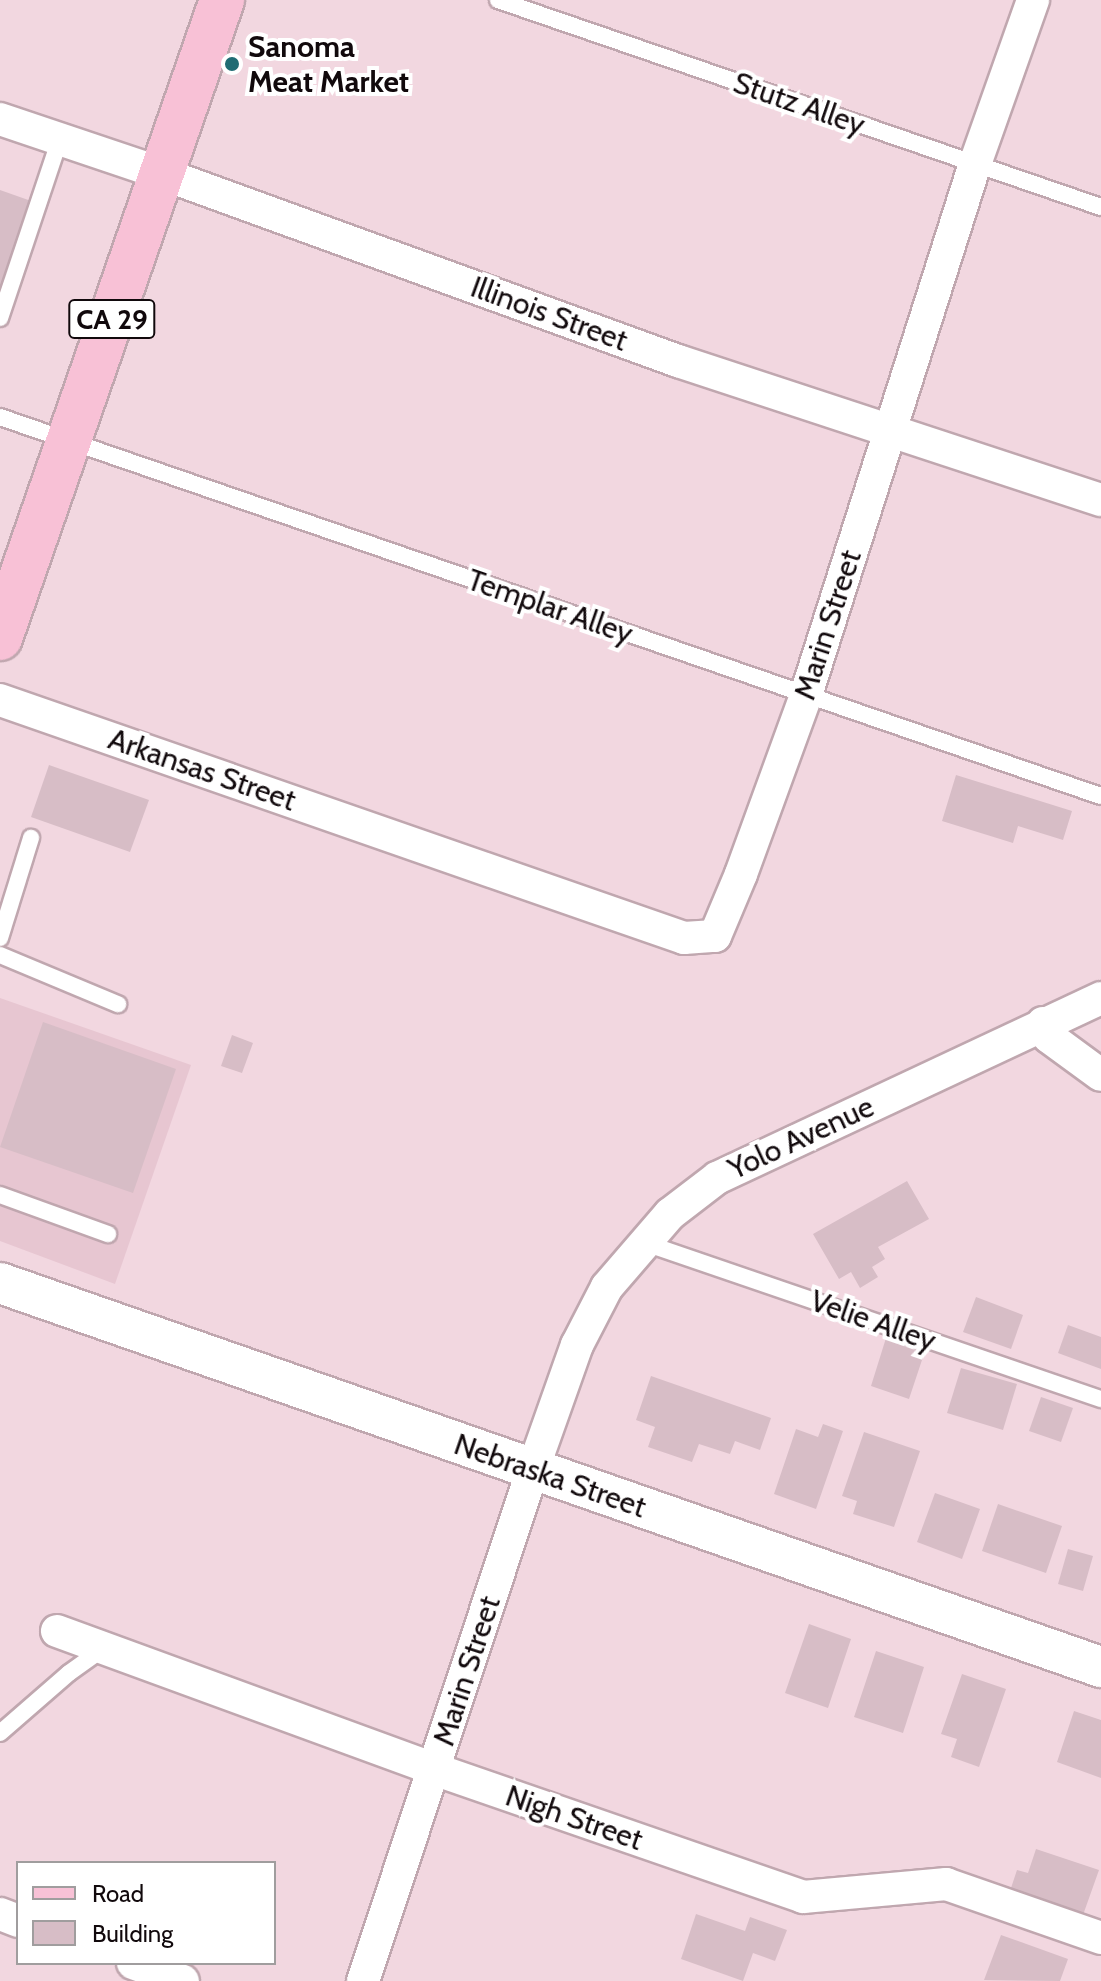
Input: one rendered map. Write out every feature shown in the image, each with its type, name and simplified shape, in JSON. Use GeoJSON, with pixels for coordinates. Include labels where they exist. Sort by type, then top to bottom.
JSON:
{"type":"FeatureCollection","features":[{"type":"Feature","properties":{"kind":"main road","name":"CA 29"},"geometry":{"type":"LineString","coordinates":[[0,638],[222,0]]}},
{"type":"Feature","properties":{"kind":"street","name":"Marin Street"},"geometry":{"type":"LineString","coordinates":[[404,839],[684,938],[715,936],[741,874],[806,695],[975,164],[1033,0]]}},
{"type":"Feature","properties":{"kind":"street","name":"Illinois Street"},"geometry":{"type":"LineString","coordinates":[[0,119],[163,174],[678,361],[1101,500]]}},
{"type":"Feature","properties":{"kind":"street","name":"Arkansas Street"},"geometry":{"type":"LineString","coordinates":[[0,700],[404,839]]}},
{"type":"Feature","properties":{"kind":"street","name":"Yolo Avenue"},"geometry":{"type":"LineString","coordinates":[[572,1361],[607,1287],[670,1214],[717,1178],[1101,998]]}},
{"type":"Feature","properties":{"kind":"street"},"geometry":{"type":"LineString","coordinates":[[1043,1023],[1049,1037],[1101,1075]]}},
{"type":"Feature","properties":{"kind":"street","name":"Nebraska Street"},"geometry":{"type":"LineString","coordinates":[[0,1283],[1101,1667]]}},
{"type":"Feature","properties":{"kind":"street","name":"Marin Street"},"geometry":{"type":"LineString","coordinates":[[363,1981],[533,1469],[572,1361]]}},
{"type":"Feature","properties":{"kind":"street","name":"Nigh Street"},"geometry":{"type":"LineString","coordinates":[[57,1631],[434,1769],[803,1897],[946,1884],[1101,1938]]}},
{"type":"Feature","properties":{"kind":"street"},"geometry":{"type":"LineString","coordinates":[[139,1965],[183,1981]]}},
{"type":"Feature","properties":{"kind":"lane","name":"Stutz Alley"},"geometry":{"type":"LineString","coordinates":[[498,0],[1101,207]]}},
{"type":"Feature","properties":{"kind":"lane"},"geometry":{"type":"LineString","coordinates":[[0,318],[60,139]]}},
{"type":"Feature","properties":{"kind":"lane","name":"Templar Alley"},"geometry":{"type":"LineString","coordinates":[[0,417],[1101,796]]}},
{"type":"Feature","properties":{"kind":"lane"},"geometry":{"type":"LineString","coordinates":[[0,938],[31,838]]}},
{"type":"Feature","properties":{"kind":"lane"},"geometry":{"type":"LineString","coordinates":[[0,955],[118,1004]]}},
{"type":"Feature","properties":{"kind":"lane"},"geometry":{"type":"LineString","coordinates":[[0,1195],[108,1234]]}},
{"type":"Feature","properties":{"kind":"lane","name":"Velie Alley"},"geometry":{"type":"LineString","coordinates":[[645,1243],[1101,1399]]}},
{"type":"Feature","properties":{"kind":"lane"},"geometry":{"type":"LineString","coordinates":[[0,1733],[69,1673],[104,1648]]}},
{"type":"Feature","properties":{"kind":"shaded area"},"geometry":{"type":"Polygon","coordinates":[[[0,998],[191,1065],[115,1284],[0,1241],[0,998]]]}},
{"type":"Feature","properties":{"kind":"building"},"geometry":{"type":"Polygon","coordinates":[[[0,190],[34,202],[0,299],[0,190]]]}},
{"type":"Feature","properties":{"kind":"building"},"geometry":{"type":"Polygon","coordinates":[[[49,765],[149,800],[130,852],[31,817],[49,765]]]}},
{"type":"Feature","properties":{"kind":"building"},"geometry":{"type":"Polygon","coordinates":[[[956,775],[1072,811],[1063,840],[1018,826],[1013,843],[942,821],[956,775]]]}},
{"type":"Feature","properties":{"kind":"building"},"geometry":{"type":"Polygon","coordinates":[[[43,1022],[176,1069],[133,1193],[0,1147],[43,1022]]]}},
{"type":"Feature","properties":{"kind":"building"},"geometry":{"type":"Polygon","coordinates":[[[232,1035],[253,1043],[242,1073],[221,1066],[232,1035]]]}},
{"type":"Feature","properties":{"kind":"building"},"geometry":{"type":"Polygon","coordinates":[[[907,1181],[929,1219],[878,1247],[885,1259],[872,1267],[878,1277],[860,1288],[851,1272],[839,1279],[813,1234],[907,1181]]]}},
{"type":"Feature","properties":{"kind":"building"},"geometry":{"type":"Polygon","coordinates":[[[976,1297],[1023,1315],[1011,1349],[963,1332],[976,1297]]]}},
{"type":"Feature","properties":{"kind":"building"},"geometry":{"type":"Polygon","coordinates":[[[1068,1325],[1101,1337],[1101,1369],[1058,1353],[1068,1325]]]}},
{"type":"Feature","properties":{"kind":"building"},"geometry":{"type":"Polygon","coordinates":[[[886,1338],[925,1351],[909,1399],[871,1386],[886,1338]]]}},
{"type":"Feature","properties":{"kind":"building"},"geometry":{"type":"Polygon","coordinates":[[[961,1368],[1017,1384],[1003,1430],[947,1413],[961,1368]]]}},
{"type":"Feature","properties":{"kind":"building"},"geometry":{"type":"Polygon","coordinates":[[[651,1376],[771,1418],[760,1450],[735,1441],[730,1454],[699,1444],[692,1462],[648,1447],[655,1427],[636,1420],[651,1376]]]}},
{"type":"Feature","properties":{"kind":"building"},"geometry":{"type":"Polygon","coordinates":[[[1041,1397],[1073,1408],[1061,1442],[1029,1431],[1041,1397]]]}},
{"type":"Feature","properties":{"kind":"building"},"geometry":{"type":"Polygon","coordinates":[[[823,1424],[843,1431],[816,1509],[774,1494],[796,1429],[818,1437],[823,1424]]]}},
{"type":"Feature","properties":{"kind":"building"},"geometry":{"type":"Polygon","coordinates":[[[864,1432],[920,1451],[894,1527],[853,1514],[857,1501],[842,1496],[864,1432]]]}},
{"type":"Feature","properties":{"kind":"building"},"geometry":{"type":"Polygon","coordinates":[[[935,1493],[980,1509],[962,1559],[917,1542],[935,1493]]]}},
{"type":"Feature","properties":{"kind":"building"},"geometry":{"type":"Polygon","coordinates":[[[998,1504],[1062,1526],[1046,1573],[982,1551],[998,1504]]]}},
{"type":"Feature","properties":{"kind":"building"},"geometry":{"type":"Polygon","coordinates":[[[1068,1549],[1093,1556],[1083,1591],[1058,1584],[1068,1549]]]}},
{"type":"Feature","properties":{"kind":"building"},"geometry":{"type":"Polygon","coordinates":[[[809,1624],[851,1639],[828,1708],[785,1693],[809,1624]]]}},
{"type":"Feature","properties":{"kind":"building"},"geometry":{"type":"Polygon","coordinates":[[[876,1651],[924,1667],[903,1733],[854,1717],[876,1651]]]}},
{"type":"Feature","properties":{"kind":"building"},"geometry":{"type":"Polygon","coordinates":[[[962,1674],[1006,1689],[979,1767],[951,1757],[957,1739],[941,1734],[962,1674]]]}},
{"type":"Feature","properties":{"kind":"building"},"geometry":{"type":"Polygon","coordinates":[[[1074,1711],[1101,1720],[1101,1778],[1057,1762],[1074,1711]]]}},
{"type":"Feature","properties":{"kind":"building"},"geometry":{"type":"Polygon","coordinates":[[[1036,1849],[1099,1870],[1083,1915],[1010,1891],[1017,1870],[1028,1873],[1036,1849]]]}},
{"type":"Feature","properties":{"kind":"building"},"geometry":{"type":"Polygon","coordinates":[[[696,1914],[745,1931],[750,1917],[787,1930],[775,1961],[753,1953],[743,1981],[681,1959],[696,1914]]]}},
{"type":"Feature","properties":{"kind":"building"},"geometry":{"type":"Polygon","coordinates":[[[1001,1935],[1068,1959],[1060,1981],[984,1980],[1001,1935]]]}},
{"type":"Feature","properties":{"kind":"place","name":"Sanoma Meat Market"},"geometry":{"type":"Point","coordinates":[232,64]}}]}
